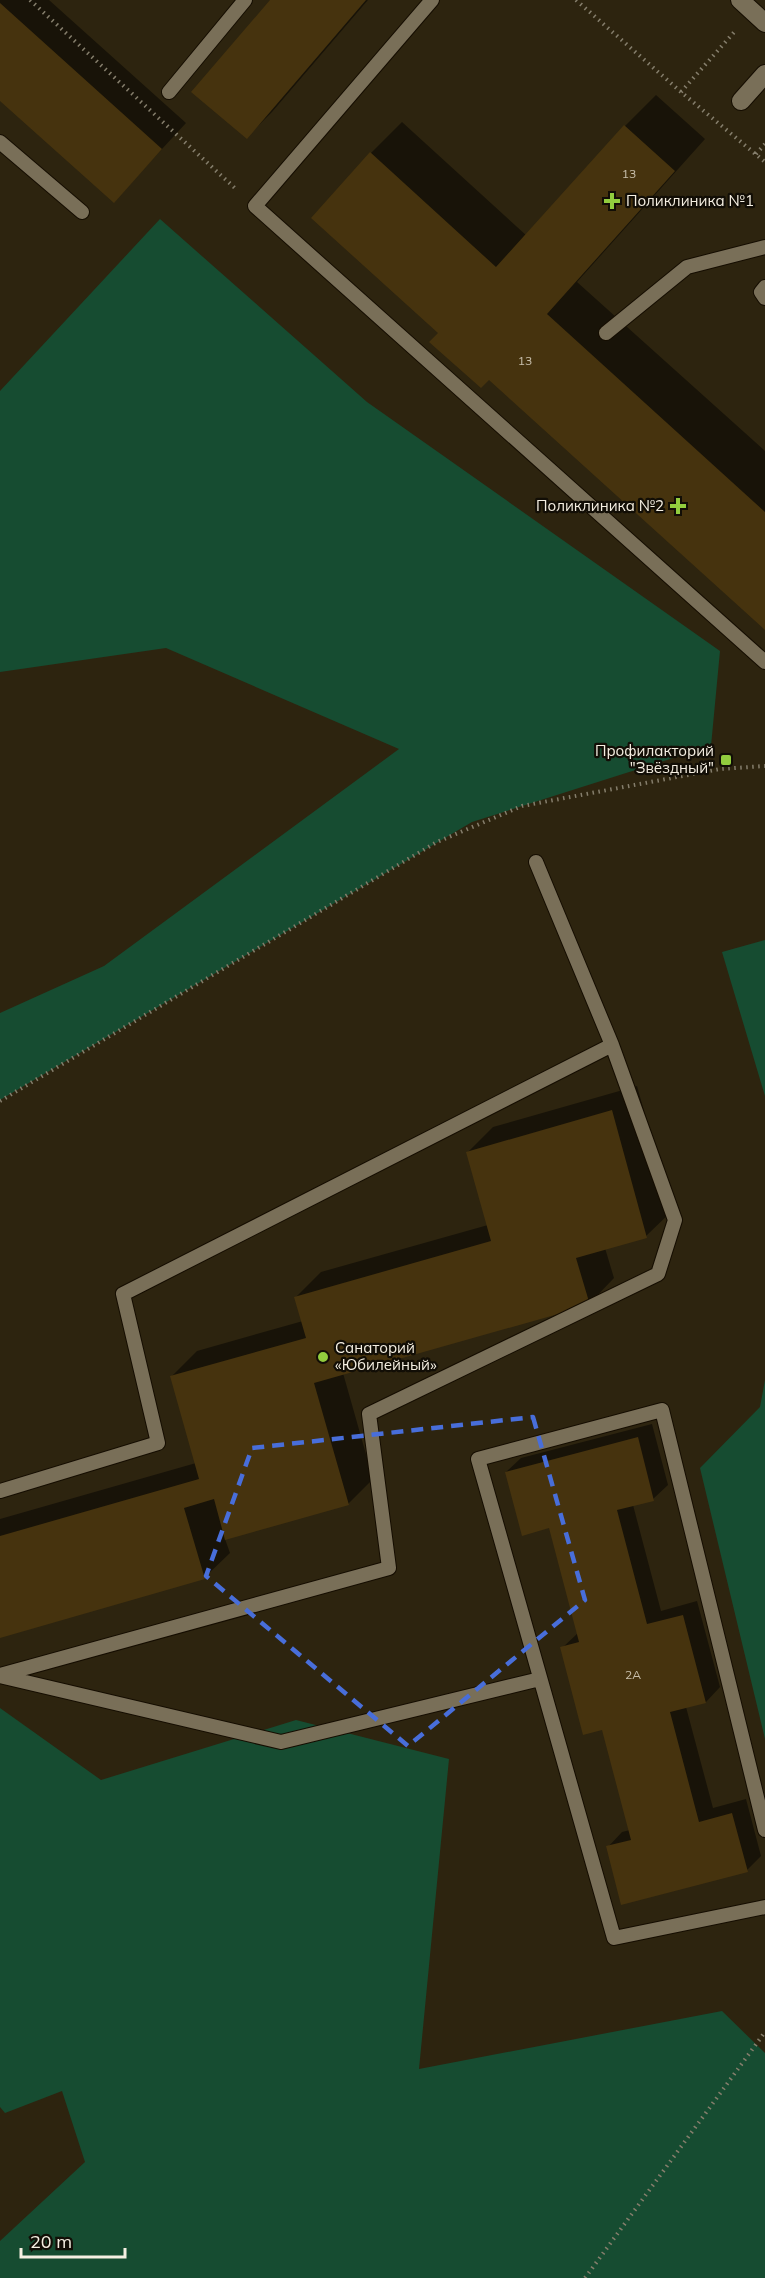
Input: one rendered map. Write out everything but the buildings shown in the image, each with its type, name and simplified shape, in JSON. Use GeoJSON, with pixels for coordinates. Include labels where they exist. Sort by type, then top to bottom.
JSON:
{"type":"FeatureCollection","features":[{"type":"Feature","properties":{"kind":"street"},"geometry":{"type":"LineString","coordinates":[[741,101],[765,74]]}},
{"type":"Feature","properties":{"kind":"lane"},"geometry":{"type":"LineString","coordinates":[[169,92],[245,0]]}},
{"type":"Feature","properties":{"kind":"lane"},"geometry":{"type":"LineString","coordinates":[[432,0],[255,206],[765,662]]}},
{"type":"Feature","properties":{"kind":"lane"},"geometry":{"type":"LineString","coordinates":[[0,142],[82,212]]}},
{"type":"Feature","properties":{"kind":"lane"},"geometry":{"type":"LineString","coordinates":[[606,333],[687,267],[765,247]]}},
{"type":"Feature","properties":{"kind":"lane"},"geometry":{"type":"LineString","coordinates":[[765,287],[761,292],[765,298]]}},
{"type":"Feature","properties":{"kind":"lane"},"geometry":{"type":"LineString","coordinates":[[0,1675],[389,1568],[369,1414],[658,1274],[675,1220],[612,1045],[536,862]]}},
{"type":"Feature","properties":{"kind":"lane"},"geometry":{"type":"LineString","coordinates":[[0,1491],[158,1443],[123,1294],[612,1045]]}},
{"type":"Feature","properties":{"kind":"lane"},"geometry":{"type":"LineString","coordinates":[[765,1830],[662,1410],[478,1459],[614,1938],[765,1906]]}},
{"type":"Feature","properties":{"kind":"lane"},"geometry":{"type":"LineString","coordinates":[[0,1675],[281,1742],[540,1679]]}},
{"type":"Feature","properties":{"kind":"path"},"geometry":{"type":"LineString","coordinates":[[30,0],[255,206]]}},
{"type":"Feature","properties":{"kind":"path"},"geometry":{"type":"LineString","coordinates":[[576,0],[765,162]]}},
{"type":"Feature","properties":{"kind":"path"},"geometry":{"type":"LineString","coordinates":[[681,92],[752,11]]}},
{"type":"Feature","properties":{"kind":"path"},"geometry":{"type":"LineString","coordinates":[[756,154],[765,144]]}},
{"type":"Feature","properties":{"kind":"path"},"geometry":{"type":"LineString","coordinates":[[0,1101],[437,842],[522,806],[720,769],[765,766]]}},
{"type":"Feature","properties":{"kind":"path"},"geometry":{"type":"LineString","coordinates":[[585,2278],[765,2032]]}},
{"type":"Feature","properties":{"kind":"highlighted area"},"geometry":{"type":"Polygon","coordinates":[[[533,1417],[585,1600],[408,1746],[206,1576],[252,1448],[533,1417]]]}},
{"type":"Feature","properties":{"kind":"green space"},"geometry":{"type":"Polygon","coordinates":[[[160,219],[367,402],[720,651],[711,746],[472,822],[0,1100],[0,1013],[104,966],[399,749],[166,648],[0,672],[0,391],[160,219]]]}},
{"type":"Feature","properties":{"kind":"green space"},"geometry":{"type":"Polygon","coordinates":[[[765,940],[765,1096],[722,952],[765,940]]]}},
{"type":"Feature","properties":{"kind":"green space"},"geometry":{"type":"Polygon","coordinates":[[[765,1380],[765,1739],[700,1468],[760,1407],[765,1380]]]}},
{"type":"Feature","properties":{"kind":"green space"},"geometry":{"type":"Polygon","coordinates":[[[0,1708],[101,1780],[296,1720],[449,1759],[419,2069],[722,2011],[765,2053],[765,2278],[0,2278],[0,2241],[85,2162],[62,2091],[5,2113],[0,2107],[0,1708]]]}},
{"type":"Feature","properties":{"kind":"place","name":"Поликлиника №1"},"geometry":{"type":"Point","coordinates":[612,201]}},
{"type":"Feature","properties":{"kind":"place","name":"Поликлиника №2"},"geometry":{"type":"Point","coordinates":[678,506]}},
{"type":"Feature","properties":{"kind":"place","name":"Профилакторий \"Звёздный\""},"geometry":{"type":"Point","coordinates":[726,760]}},
{"type":"Feature","properties":{"kind":"place","name":"Санаторий «Юбилейный»"},"geometry":{"type":"Point","coordinates":[323,1357]}}]}
